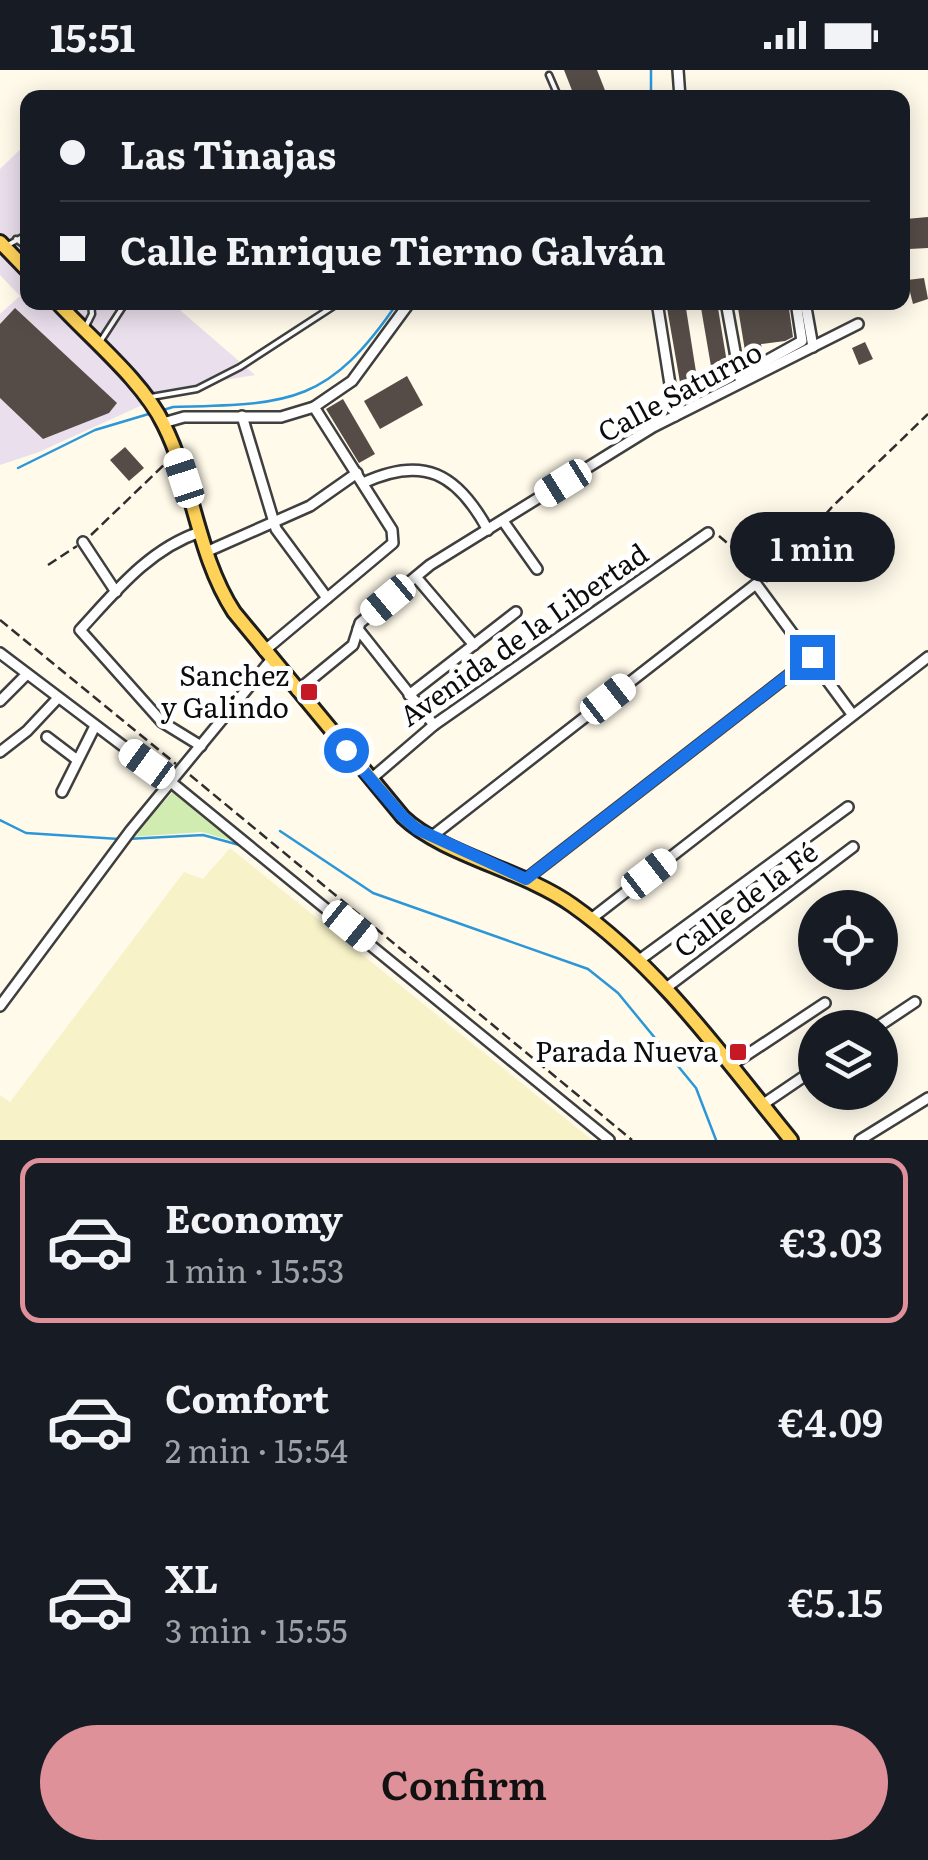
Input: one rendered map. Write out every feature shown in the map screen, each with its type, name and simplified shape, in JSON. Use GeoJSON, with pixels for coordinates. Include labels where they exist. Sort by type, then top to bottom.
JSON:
{"type":"FeatureCollection","features":[{"type":"Feature","properties":{"kind":"main road"},"geometry":{"type":"LineString","coordinates":[[64,310],[162,420],[225,598],[267,656],[371,780],[409,823],[431,837],[526,879],[591,919],[666,988],[791,1140]]}},
{"type":"Feature","properties":{"kind":"street"},"geometry":{"type":"LineString","coordinates":[[162,420],[281,417],[314,407],[352,382],[404,310]]}},
{"type":"Feature","properties":{"kind":"street"},"geometry":{"type":"LineString","coordinates":[[658,310],[675,416]]}},
{"type":"Feature","properties":{"kind":"street"},"geometry":{"type":"LineString","coordinates":[[727,310],[740,380],[802,341],[797,310]]}},
{"type":"Feature","properties":{"kind":"street"},"geometry":{"type":"LineString","coordinates":[[806,310],[813,347]]}},
{"type":"Feature","properties":{"kind":"street","name":"Calle Saturno"},"geometry":{"type":"LineString","coordinates":[[296,691],[353,645],[360,623],[416,577],[503,520],[740,380],[858,324]]}},
{"type":"Feature","properties":{"kind":"street"},"geometry":{"type":"LineString","coordinates":[[0,1006],[267,656],[393,542],[392,530],[314,407]]}},
{"type":"Feature","properties":{"kind":"street"},"geometry":{"type":"LineString","coordinates":[[242,416],[275,524],[328,598]]}},
{"type":"Feature","properties":{"kind":"street"},"geometry":{"type":"LineString","coordinates":[[206,552],[275,524],[360,478],[407,469],[424,468],[444,475],[488,530]]}},
{"type":"Feature","properties":{"kind":"street"},"geometry":{"type":"LineString","coordinates":[[503,520],[537,569]]}},
{"type":"Feature","properties":{"kind":"street"},"geometry":{"type":"LineString","coordinates":[[200,532],[177,540],[150,559],[80,630],[162,722],[200,746]]}},
{"type":"Feature","properties":{"kind":"street","name":"Avenida de la Libertad"},"geometry":{"type":"LineString","coordinates":[[371,780],[434,725],[708,533]]}},
{"type":"Feature","properties":{"kind":"street"},"geometry":{"type":"LineString","coordinates":[[83,542],[116,592]]}},
{"type":"Feature","properties":{"kind":"street"},"geometry":{"type":"LineString","coordinates":[[416,577],[474,645]]}},
{"type":"Feature","properties":{"kind":"street"},"geometry":{"type":"LineString","coordinates":[[431,837],[758,586],[852,714]]}},
{"type":"Feature","properties":{"kind":"street"},"geometry":{"type":"LineString","coordinates":[[409,694],[516,612]]}},
{"type":"Feature","properties":{"kind":"street"},"geometry":{"type":"LineString","coordinates":[[358,629],[434,725]]}},
{"type":"Feature","properties":{"kind":"street"},"geometry":{"type":"LineString","coordinates":[[0,653],[172,782],[609,1140]]}},
{"type":"Feature","properties":{"kind":"street"},"geometry":{"type":"LineString","coordinates":[[526,879],[812,657]]}},
{"type":"Feature","properties":{"kind":"street"},"geometry":{"type":"LineString","coordinates":[[591,919],[928,657]]}},
{"type":"Feature","properties":{"kind":"street"},"geometry":{"type":"LineString","coordinates":[[0,701],[27,674]]}},
{"type":"Feature","properties":{"kind":"street"},"geometry":{"type":"LineString","coordinates":[[0,752],[27,731],[58,698]]}},
{"type":"Feature","properties":{"kind":"street"},"geometry":{"type":"LineString","coordinates":[[62,792],[95,726]]}},
{"type":"Feature","properties":{"kind":"street"},"geometry":{"type":"LineString","coordinates":[[47,736],[76,759]]}},
{"type":"Feature","properties":{"kind":"street"},"geometry":{"type":"LineString","coordinates":[[638,961],[848,806]]}},
{"type":"Feature","properties":{"kind":"street","name":"Calle de la Fé"},"geometry":{"type":"LineString","coordinates":[[666,988],[852,847]]}},
{"type":"Feature","properties":{"kind":"street"},"geometry":{"type":"LineString","coordinates":[[898,1013],[915,1002]]}},
{"type":"Feature","properties":{"kind":"street"},"geometry":{"type":"LineString","coordinates":[[730,1066],[825,1004]]}},
{"type":"Feature","properties":{"kind":"street"},"geometry":{"type":"LineString","coordinates":[[762,1105],[798,1081]]}},
{"type":"Feature","properties":{"kind":"street"},"geometry":{"type":"LineString","coordinates":[[860,1140],[926,1102]]}},
{"type":"Feature","properties":{"kind":"lane"},"geometry":{"type":"LineString","coordinates":[[549,75],[556,90]]}},
{"type":"Feature","properties":{"kind":"lane"},"geometry":{"type":"LineString","coordinates":[[83,330],[92,310]]}},
{"type":"Feature","properties":{"kind":"lane"},"geometry":{"type":"LineString","coordinates":[[98,346],[121,310]]}},
{"type":"Feature","properties":{"kind":"lane"},"geometry":{"type":"LineString","coordinates":[[148,401],[197,389],[240,368],[328,310]]}},
{"type":"Feature","properties":{"kind":"path"},"geometry":{"type":"LineString","coordinates":[[708,533],[722,538],[738,552],[758,586],[928,414]]}},
{"type":"Feature","properties":{"kind":"path"},"geometry":{"type":"LineString","coordinates":[[48,564],[83,542],[176,453]]}},
{"type":"Feature","properties":{"kind":"path"},"geometry":{"type":"LineString","coordinates":[[0,620],[632,1140]]}},
{"type":"Feature","properties":{"kind":"path"},"geometry":{"type":"LineString","coordinates":[[58,698],[73,680]]}},
{"type":"Feature","properties":{"kind":"shaded area"},"geometry":{"type":"Polygon","coordinates":[[[20,150],[20,296],[0,275],[0,169],[20,150]]]}},
{"type":"Feature","properties":{"kind":"shaded area"},"geometry":{"type":"Polygon","coordinates":[[[20,296],[20,310],[182,310],[255,375],[182,387],[39,452],[0,465],[0,314],[20,296]]]}},
{"type":"Feature","properties":{"kind":"shaded area"},"geometry":{"type":"Polygon","coordinates":[[[230,848],[592,1140],[0,1140],[0,1095],[10,1102],[184,872],[203,879],[230,848]]]}},
{"type":"Feature","properties":{"kind":"green space"},"geometry":{"type":"Polygon","coordinates":[[[177,788],[249,846],[202,832],[130,837],[177,788]]]}},
{"type":"Feature","properties":{"kind":"building"},"geometry":{"type":"Polygon","coordinates":[[[564,70],[597,70],[605,90],[572,90],[564,70]]]}},
{"type":"Feature","properties":{"kind":"building"},"geometry":{"type":"Polygon","coordinates":[[[928,217],[928,248],[910,249],[910,219],[928,217]]]}},
{"type":"Feature","properties":{"kind":"building"},"geometry":{"type":"Polygon","coordinates":[[[924,278],[928,299],[913,304],[910,280],[924,278]]]}},
{"type":"Feature","properties":{"kind":"building"},"geometry":{"type":"Polygon","coordinates":[[[15,308],[117,403],[109,413],[43,439],[0,398],[0,324],[15,308]]]}},
{"type":"Feature","properties":{"kind":"building"},"geometry":{"type":"Polygon","coordinates":[[[667,310],[686,310],[699,391],[682,394],[667,310]]]}},
{"type":"Feature","properties":{"kind":"building"},"geometry":{"type":"Polygon","coordinates":[[[701,310],[718,310],[729,375],[713,378],[701,310]]]}},
{"type":"Feature","properties":{"kind":"building"},"geometry":{"type":"Polygon","coordinates":[[[738,310],[789,310],[793,337],[761,344],[763,354],[746,357],[738,310]]]}},
{"type":"Feature","properties":{"kind":"building"},"geometry":{"type":"Polygon","coordinates":[[[865,342],[873,359],[859,365],[852,348],[865,342]]]}},
{"type":"Feature","properties":{"kind":"building"},"geometry":{"type":"Polygon","coordinates":[[[407,376],[423,405],[380,429],[364,401],[407,376]]]}},
{"type":"Feature","properties":{"kind":"building"},"geometry":{"type":"Polygon","coordinates":[[[343,399],[375,454],[359,463],[326,409],[343,399]]]}},
{"type":"Feature","properties":{"kind":"building"},"geometry":{"type":"Polygon","coordinates":[[[125,447],[144,468],[129,481],[110,460],[125,447]]]}},
{"type":"Feature","properties":{"kind":"waterway"},"geometry":{"type":"LineString","coordinates":[[651,70],[651,90]]}},
{"type":"Feature","properties":{"kind":"waterway"},"geometry":{"type":"LineString","coordinates":[[160,411],[248,404],[303,392],[327,380],[350,361],[392,310]]}},
{"type":"Feature","properties":{"kind":"waterway"},"geometry":{"type":"LineString","coordinates":[[18,468],[95,430],[152,413]]}},
{"type":"Feature","properties":{"kind":"waterway"},"geometry":{"type":"LineString","coordinates":[[0,820],[26,833],[119,839]]}},
{"type":"Feature","properties":{"kind":"waterway"},"geometry":{"type":"LineString","coordinates":[[280,831],[373,893],[588,969],[618,993],[696,1088],[716,1140]]}},
{"type":"Feature","properties":{"kind":"waterway"},"geometry":{"type":"LineString","coordinates":[[127,839],[203,835],[243,846]]}},
{"type":"Feature","properties":{"kind":"place","name":"Sanchez y Galindo"},"geometry":{"type":"Point","coordinates":[309,692]}},
{"type":"Feature","properties":{"kind":"place","name":"Parada Nueva"},"geometry":{"type":"Point","coordinates":[738,1052]}},
{"type":"Feature","properties":{"kind":"route"},"geometry":{"type":"LineString","coordinates":[[346,750],[417,829],[526,879],[812,657]]}}]}
